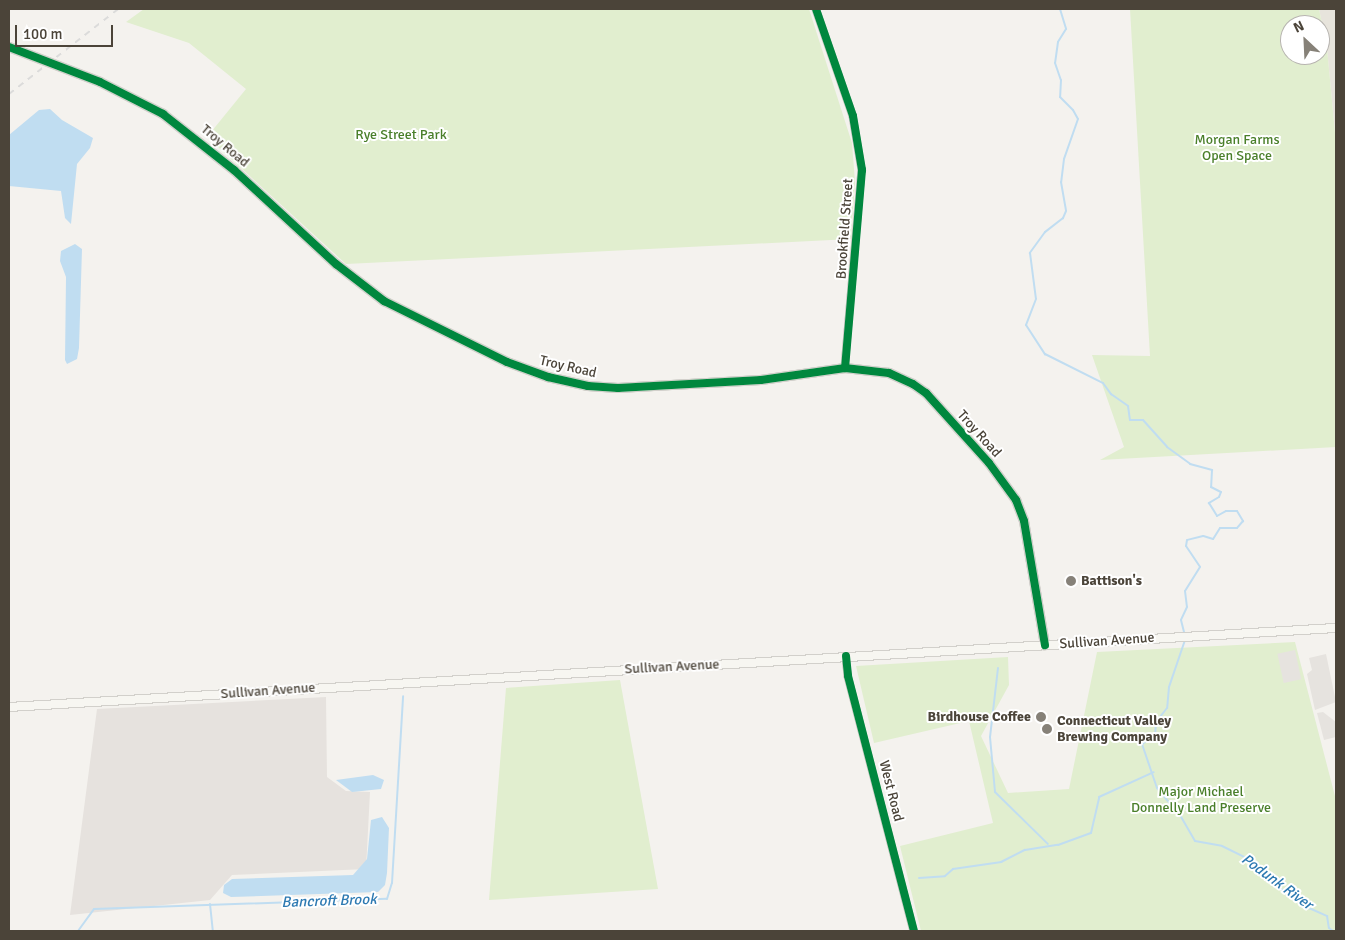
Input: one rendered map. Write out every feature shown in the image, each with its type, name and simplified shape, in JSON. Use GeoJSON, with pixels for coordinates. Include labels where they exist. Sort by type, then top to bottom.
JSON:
{"type":"FeatureCollection","features":[{"type":"Feature","properties":{"kind":"main road","name":"Troy Road"},"geometry":{"type":"LineString","coordinates":[[9,46],[100,82],[163,114],[234,170],[336,264],[377,296],[515,365],[548,377],[588,386],[618,388],[761,380],[845,368],[889,373],[926,393],[1004,480],[1024,521],[1044,645]]}},
{"type":"Feature","properties":{"kind":"main road","name":"Sullivan Avenue"},"geometry":{"type":"LineString","coordinates":[[9,708],[846,656],[1336,628]]}},
{"type":"Feature","properties":{"kind":"street","name":"Brookfield Street"},"geometry":{"type":"LineString","coordinates":[[816,9],[845,88],[862,170],[845,368]]}},
{"type":"Feature","properties":{"kind":"street","name":"West Road"},"geometry":{"type":"LineString","coordinates":[[846,656],[848,676],[914,931]]}},
{"type":"Feature","properties":{"kind":"shaded area"},"geometry":{"type":"Polygon","coordinates":[[[1319,9],[1336,9],[1336,143],[1329,65],[1330,15],[1320,15],[1319,9]]]}},
{"type":"Feature","properties":{"kind":"shaded area"},"geometry":{"type":"Polygon","coordinates":[[[1295,650],[1301,679],[1284,683],[1277,654],[1295,650]]]}},
{"type":"Feature","properties":{"kind":"shaded area"},"geometry":{"type":"Polygon","coordinates":[[[1326,654],[1336,702],[1315,710],[1307,674],[1312,670],[1309,658],[1326,654]]]}},
{"type":"Feature","properties":{"kind":"shaded area"},"geometry":{"type":"Polygon","coordinates":[[[326,697],[327,777],[346,791],[370,792],[366,869],[232,875],[210,900],[70,915],[97,709],[326,697]]]}},
{"type":"Feature","properties":{"kind":"shaded area"},"geometry":{"type":"Polygon","coordinates":[[[1323,712],[1336,722],[1336,737],[1324,740],[1317,713],[1323,712]]]}},
{"type":"Feature","properties":{"kind":"green space","name":"Rye Street Park"},"geometry":{"type":"Polygon","coordinates":[[[144,9],[809,9],[852,143],[855,182],[851,239],[346,264],[207,137],[246,89],[189,43],[126,22],[144,9]]]}},
{"type":"Feature","properties":{"kind":"green space","name":"Morgan Farms Open Space"},"geometry":{"type":"Polygon","coordinates":[[[1130,9],[1319,9],[1320,15],[1280,15],[1280,65],[1329,65],[1336,143],[1336,447],[1100,460],[1124,447],[1092,355],[1150,356],[1130,9]]]}},
{"type":"Feature","properties":{"kind":"green space","name":"Major Michael Donnelly Land Preserve"},"geometry":{"type":"Polygon","coordinates":[[[1295,642],[1336,800],[1336,931],[921,931],[900,846],[993,823],[969,721],[874,743],[856,666],[1008,657],[1009,685],[981,736],[1008,793],[1069,789],[1097,652],[1295,642]]]}},
{"type":"Feature","properties":{"kind":"green space"},"geometry":{"type":"Polygon","coordinates":[[[620,680],[658,889],[489,900],[506,688],[620,680]]]}},
{"type":"Feature","properties":{"kind":"water"},"geometry":{"type":"Polygon","coordinates":[[[50,109],[62,120],[93,138],[90,148],[77,164],[71,224],[65,218],[61,191],[9,186],[9,135],[39,110],[50,109]]]}},
{"type":"Feature","properties":{"kind":"water"},"geometry":{"type":"Polygon","coordinates":[[[75,244],[82,249],[79,348],[77,359],[67,364],[65,360],[66,277],[60,261],[61,251],[75,244]]]}},
{"type":"Feature","properties":{"kind":"water"},"geometry":{"type":"Polygon","coordinates":[[[373,775],[384,780],[381,789],[352,792],[336,780],[373,775]]]}},
{"type":"Feature","properties":{"kind":"water"},"geometry":{"type":"Polygon","coordinates":[[[382,817],[389,828],[387,873],[385,885],[378,892],[231,897],[223,893],[224,885],[232,879],[353,875],[367,859],[371,820],[382,817]]]}},
{"type":"Feature","properties":{"kind":"waterway","name":"Podunk River"},"geometry":{"type":"LineString","coordinates":[[1060,9],[1066,29],[1058,42],[1055,63],[1061,80],[1060,97],[1073,110],[1078,119],[1064,159],[1061,182],[1066,211],[1063,218],[1045,232],[1030,253],[1036,299],[1026,325],[1045,354],[1103,383],[1111,394],[1128,406],[1130,420],[1143,420],[1167,447],[1190,464],[1212,470],[1211,487],[1221,492],[1219,497],[1209,503],[1217,516],[1226,511],[1237,511],[1243,521],[1237,528],[1220,528],[1213,539],[1203,536],[1187,540],[1186,546],[1200,567],[1185,591],[1187,607],[1181,620],[1185,636]]}},
{"type":"Feature","properties":{"kind":"waterway","name":"Podunk River"},"geometry":{"type":"LineString","coordinates":[[1185,640],[1169,687],[1167,708],[1156,722],[1155,735],[1142,744],[1157,788],[1180,815],[1195,841],[1222,846],[1247,858],[1282,890],[1296,892],[1309,908],[1327,916],[1329,928],[1333,931]]}},
{"type":"Feature","properties":{"kind":"waterway"},"geometry":{"type":"LineString","coordinates":[[998,668],[990,737],[995,792],[1048,844]]}},
{"type":"Feature","properties":{"kind":"waterway","name":"Bancroft Brook"},"geometry":{"type":"LineString","coordinates":[[78,931],[94,909],[387,899],[392,883],[403,696]]}},
{"type":"Feature","properties":{"kind":"waterway"},"geometry":{"type":"LineString","coordinates":[[919,878],[945,876],[953,869],[1001,862],[1025,850],[1058,845],[1091,833],[1099,797],[1154,772]]}},
{"type":"Feature","properties":{"kind":"waterway"},"geometry":{"type":"LineString","coordinates":[[210,904],[213,931]]}},
{"type":"Feature","properties":{"kind":"railway"},"geometry":{"type":"LineString","coordinates":[[9,94],[118,9]]}},
{"type":"Feature","properties":{"kind":"cycle path"},"geometry":{"type":"LineString","coordinates":[[816,9],[853,116],[862,170],[845,368]]}},
{"type":"Feature","properties":{"kind":"cycle path"},"geometry":{"type":"LineString","coordinates":[[9,47],[100,82],[163,114],[234,170],[336,264],[384,301],[507,362],[548,377],[588,386],[618,388],[761,380],[845,368],[889,373],[913,384],[926,393],[989,463],[1016,500],[1024,521],[1045,645]]}},
{"type":"Feature","properties":{"kind":"cycle path"},"geometry":{"type":"LineString","coordinates":[[846,656],[848,676],[914,931]]}},
{"type":"Feature","properties":{"kind":"place","name":"Battison's"},"geometry":{"type":"Point","coordinates":[1071,581]}},
{"type":"Feature","properties":{"kind":"place","name":"Birdhouse Coffee"},"geometry":{"type":"Point","coordinates":[1041,717]}},
{"type":"Feature","properties":{"kind":"place","name":"Connecticut Valley Brewing Company"},"geometry":{"type":"Point","coordinates":[1047,729]}}]}
